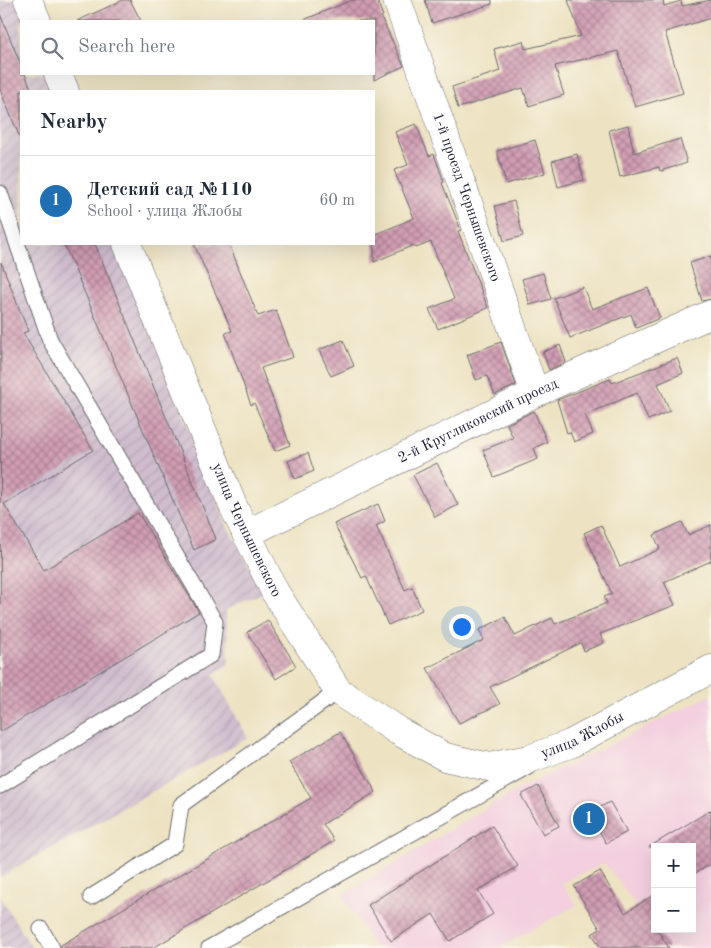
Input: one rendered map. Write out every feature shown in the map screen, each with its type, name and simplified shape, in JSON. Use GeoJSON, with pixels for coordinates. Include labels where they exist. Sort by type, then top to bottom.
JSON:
{"type":"FeatureCollection","features":[{"type":"Feature","properties":{"kind":"street"},"geometry":{"type":"LineString","coordinates":[[28,0],[37,20]]}},
{"type":"Feature","properties":{"kind":"street","name":"1-й проезд Чернышевского"},"geometry":{"type":"LineString","coordinates":[[397,0],[535,393]]}},
{"type":"Feature","properties":{"kind":"street"},"geometry":{"type":"LineString","coordinates":[[58,75],[65,90]]}},
{"type":"Feature","properties":{"kind":"street","name":"улица Чернышевского"},"geometry":{"type":"LineString","coordinates":[[127,245],[246,534],[275,592],[338,691],[398,731],[445,757]]}},
{"type":"Feature","properties":{"kind":"street","name":"2-й Кругликовский проезд"},"geometry":{"type":"LineString","coordinates":[[246,534],[535,393],[711,314]]}},
{"type":"Feature","properties":{"kind":"street","name":"улица Жлобы"},"geometry":{"type":"LineString","coordinates":[[445,757],[489,767],[529,759],[570,744],[711,669]]}},
{"type":"Feature","properties":{"kind":"lane"},"geometry":{"type":"LineString","coordinates":[[0,193],[50,340],[215,622],[211,655],[0,786]]}},
{"type":"Feature","properties":{"kind":"lane"},"geometry":{"type":"LineString","coordinates":[[90,897],[175,844],[181,805],[338,691]]}},
{"type":"Feature","properties":{"kind":"lane"},"geometry":{"type":"LineString","coordinates":[[209,948],[570,744]]}},
{"type":"Feature","properties":{"kind":"lane"},"geometry":{"type":"LineString","coordinates":[[40,929],[52,948]]}},
{"type":"Feature","properties":{"kind":"shaded area"},"geometry":{"type":"Polygon","coordinates":[[[0,0],[20,0],[28,20],[20,20],[20,75],[49,75],[56,90],[20,90],[20,245],[116,245],[227,526],[264,592],[226,610],[229,664],[213,674],[248,738],[0,877],[0,0]]]}},
{"type":"Feature","properties":{"kind":"shaded area"},"geometry":{"type":"Polygon","coordinates":[[[711,695],[711,945],[707,948],[668,948],[657,933],[696,933],[696,843],[651,843],[651,925],[605,863],[561,883],[577,905],[499,948],[375,948],[342,895],[513,792],[711,695]]]}},
{"type":"Feature","properties":{"kind":"shaded area"},"geometry":{"type":"Polygon","coordinates":[[[0,897],[32,948],[0,948],[0,897]]]}},
{"type":"Feature","properties":{"kind":"building"},"geometry":{"type":"Polygon","coordinates":[[[123,0],[130,0],[140,20],[79,20],[123,0]]]}},
{"type":"Feature","properties":{"kind":"building"},"geometry":{"type":"Polygon","coordinates":[[[352,0],[377,0],[383,16],[381,17],[404,66],[374,80],[375,20],[303,20],[352,0]]]}},
{"type":"Feature","properties":{"kind":"building"},"geometry":{"type":"Polygon","coordinates":[[[425,0],[492,0],[492,4],[432,23],[425,0]]]}},
{"type":"Feature","properties":{"kind":"building"},"geometry":{"type":"Polygon","coordinates":[[[568,0],[663,0],[664,6],[681,1],[682,6],[711,0],[711,18],[665,32],[683,93],[635,107],[618,51],[555,66],[564,95],[529,106],[523,88],[458,108],[452,87],[500,71],[494,49],[523,41],[525,49],[581,36],[568,0]]]}},
{"type":"Feature","properties":{"kind":"building"},"geometry":{"type":"Polygon","coordinates":[[[0,14],[20,63],[20,75],[25,75],[32,90],[20,90],[20,138],[0,90],[0,14]]]}},
{"type":"Feature","properties":{"kind":"building"},"geometry":{"type":"Polygon","coordinates":[[[416,124],[429,156],[434,154],[444,182],[442,183],[461,230],[458,231],[488,308],[438,329],[429,309],[454,299],[431,242],[416,248],[414,245],[374,262],[375,235],[414,218],[394,170],[408,165],[395,132],[416,124]]]}},
{"type":"Feature","properties":{"kind":"building"},"geometry":{"type":"Polygon","coordinates":[[[628,125],[634,153],[680,139],[687,163],[660,171],[659,167],[620,177],[609,130],[628,125]]]}},
{"type":"Feature","properties":{"kind":"building"},"geometry":{"type":"Polygon","coordinates":[[[535,140],[545,173],[506,184],[497,151],[535,140]]]}},
{"type":"Feature","properties":{"kind":"building"},"geometry":{"type":"Polygon","coordinates":[[[577,154],[584,180],[558,187],[552,161],[577,154]]]}},
{"type":"Feature","properties":{"kind":"building"},"geometry":{"type":"Polygon","coordinates":[[[514,201],[523,236],[504,241],[495,206],[514,201]]]}},
{"type":"Feature","properties":{"kind":"building"},"geometry":{"type":"Polygon","coordinates":[[[64,245],[95,245],[216,539],[194,550],[64,245]]]}},
{"type":"Feature","properties":{"kind":"building"},"geometry":{"type":"Polygon","coordinates":[[[194,245],[229,245],[258,316],[276,310],[293,357],[261,368],[290,445],[275,451],[254,403],[251,405],[225,333],[232,331],[194,245]]]}},
{"type":"Feature","properties":{"kind":"building"},"geometry":{"type":"Polygon","coordinates":[[[711,256],[711,299],[702,301],[690,263],[711,256]]]}},
{"type":"Feature","properties":{"kind":"building"},"geometry":{"type":"Polygon","coordinates":[[[1,262],[28,331],[23,333],[93,450],[4,504],[44,570],[138,513],[199,612],[0,732],[1,262]]]}},
{"type":"Feature","properties":{"kind":"building"},"geometry":{"type":"Polygon","coordinates":[[[543,273],[551,299],[530,305],[522,279],[543,273]]]}},
{"type":"Feature","properties":{"kind":"building"},"geometry":{"type":"Polygon","coordinates":[[[583,287],[592,309],[648,288],[660,318],[636,328],[631,314],[570,338],[554,298],[583,287]]]}},
{"type":"Feature","properties":{"kind":"building"},"geometry":{"type":"Polygon","coordinates":[[[343,340],[354,366],[331,376],[319,350],[343,340]]]}},
{"type":"Feature","properties":{"kind":"building"},"geometry":{"type":"Polygon","coordinates":[[[501,342],[516,385],[495,395],[487,376],[476,380],[467,355],[501,342]]]}},
{"type":"Feature","properties":{"kind":"building"},"geometry":{"type":"Polygon","coordinates":[[[560,345],[566,362],[549,370],[543,352],[560,345]]]}},
{"type":"Feature","properties":{"kind":"building"},"geometry":{"type":"Polygon","coordinates":[[[677,358],[683,373],[658,384],[670,411],[648,420],[637,393],[585,415],[593,434],[574,442],[570,432],[567,433],[557,400],[610,379],[612,383],[677,358]]]}},
{"type":"Feature","properties":{"kind":"building"},"geometry":{"type":"Polygon","coordinates":[[[534,411],[547,442],[534,448],[538,459],[494,477],[483,450],[513,438],[507,424],[534,411]]]}},
{"type":"Feature","properties":{"kind":"building"},"geometry":{"type":"Polygon","coordinates":[[[308,453],[314,471],[295,479],[288,461],[308,453]]]}},
{"type":"Feature","properties":{"kind":"building"},"geometry":{"type":"Polygon","coordinates":[[[437,463],[458,505],[435,517],[413,475],[437,463]]]}},
{"type":"Feature","properties":{"kind":"building"},"geometry":{"type":"Polygon","coordinates":[[[378,504],[385,521],[376,526],[405,590],[412,587],[422,610],[388,625],[366,576],[362,578],[334,524],[378,504]]]}},
{"type":"Feature","properties":{"kind":"building"},"geometry":{"type":"Polygon","coordinates":[[[682,522],[688,535],[711,525],[711,561],[664,582],[675,605],[600,634],[604,643],[584,651],[581,643],[490,687],[500,704],[459,723],[427,668],[484,640],[479,630],[505,617],[515,636],[552,618],[555,624],[607,603],[604,597],[612,594],[584,533],[601,525],[620,567],[660,549],[654,535],[682,522]]]}},
{"type":"Feature","properties":{"kind":"building"},"geometry":{"type":"Polygon","coordinates":[[[268,620],[296,666],[276,679],[247,632],[268,620]]]}},
{"type":"Feature","properties":{"kind":"building"},"geometry":{"type":"Polygon","coordinates":[[[340,732],[376,792],[323,824],[334,841],[153,948],[61,948],[61,945],[311,798],[289,762],[340,732]]]}},
{"type":"Feature","properties":{"kind":"building"},"geometry":{"type":"Polygon","coordinates":[[[538,786],[559,826],[543,834],[521,795],[538,786]]]}},
{"type":"Feature","properties":{"kind":"building"},"geometry":{"type":"Polygon","coordinates":[[[610,802],[627,832],[606,843],[589,813],[610,802]]]}},
{"type":"Feature","properties":{"kind":"building"},"geometry":{"type":"Polygon","coordinates":[[[711,810],[711,864],[696,873],[696,843],[656,843],[711,810]]]}},
{"type":"Feature","properties":{"kind":"building"},"geometry":{"type":"Polygon","coordinates":[[[492,826],[518,866],[478,891],[493,914],[450,941],[433,914],[391,941],[368,905],[492,826]]]}},
{"type":"Feature","properties":{"kind":"building"},"geometry":{"type":"Polygon","coordinates":[[[600,871],[625,913],[651,897],[651,933],[660,933],[669,948],[601,948],[592,934],[600,929],[574,886],[600,871]]]}},
{"type":"Feature","properties":{"kind":"place","name":"Детский сад №110"},"geometry":{"type":"Point","coordinates":[589,819]}}]}
